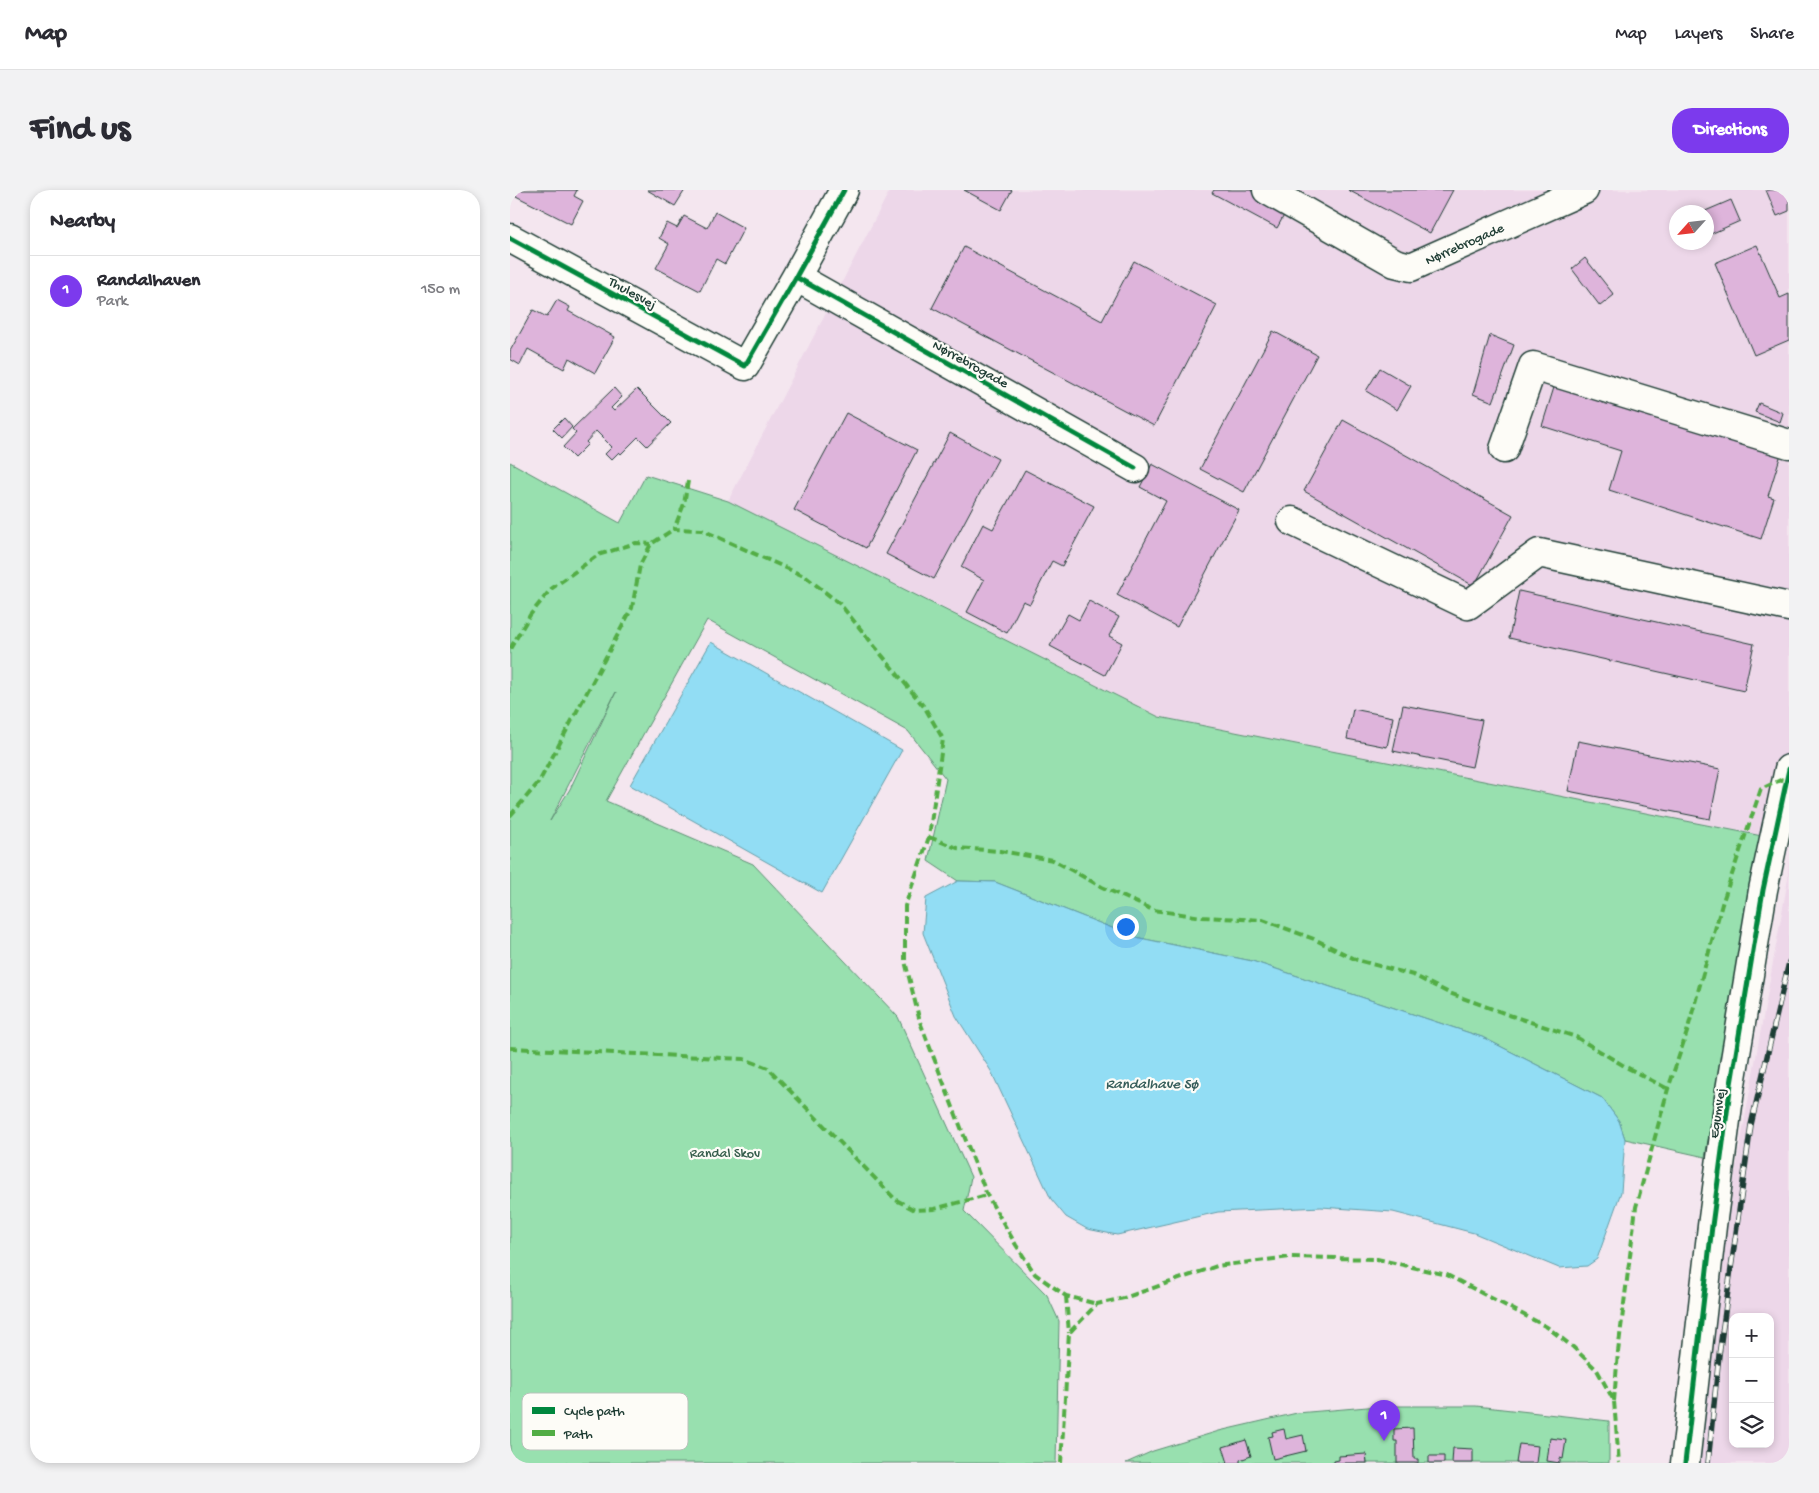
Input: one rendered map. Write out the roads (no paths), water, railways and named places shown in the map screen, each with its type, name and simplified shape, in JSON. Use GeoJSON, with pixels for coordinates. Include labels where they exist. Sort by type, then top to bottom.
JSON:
{"type":"FeatureCollection","features":[{"type":"Feature","properties":{"kind":"street"},"geometry":{"type":"LineString","coordinates":[[796,277],[844,190]]}},
{"type":"Feature","properties":{"kind":"street","name":"Nørrebrogade"},"geometry":{"type":"LineString","coordinates":[[1267,190],[1395,263],[1411,267],[1584,190]]}},
{"type":"Feature","properties":{"kind":"street","name":"Thulesvej"},"geometry":{"type":"LineString","coordinates":[[510,238],[745,366],[796,277]]}},
{"type":"Feature","properties":{"kind":"street","name":"Nørrebrogade"},"geometry":{"type":"LineString","coordinates":[[796,277],[1135,468]]}},
{"type":"Feature","properties":{"kind":"street"},"geometry":{"type":"LineString","coordinates":[[1504,449],[1533,366],[1789,444]]}},
{"type":"Feature","properties":{"kind":"street"},"geometry":{"type":"LineString","coordinates":[[1292,521],[1468,604],[1539,553],[1789,607]]}},
{"type":"Feature","properties":{"kind":"street","name":"Egumvej"},"geometry":{"type":"LineString","coordinates":[[1685,1463],[1730,1090],[1763,890],[1789,769]]}},
{"type":"Feature","properties":{"kind":"water"},"geometry":{"type":"Polygon","coordinates":[[[711,642],[902,750],[822,893],[630,785],[711,642]]]}},
{"type":"Feature","properties":{"kind":"water","name":"Randalhave Sø"},"geometry":{"type":"Polygon","coordinates":[[[958,881],[995,882],[1135,937],[1252,961],[1482,1037],[1602,1098],[1619,1121],[1625,1139],[1621,1192],[1597,1259],[1587,1266],[1559,1268],[1474,1233],[1393,1212],[1321,1207],[1218,1212],[1117,1235],[1087,1229],[1066,1217],[1051,1199],[991,1071],[956,1016],[923,933],[926,898],[958,881]]]}},
{"type":"Feature","properties":{"kind":"railway"},"geometry":{"type":"LineString","coordinates":[[1708,1463],[1719,1355],[1751,1125],[1789,962]]}},
{"type":"Feature","properties":{"kind":"place","name":"Randalhaven"},"geometry":{"type":"Point","coordinates":[1384,1441]}},
{"type":"Feature","properties":{"kind":"park label","name":"Randal Skov"},"geometry":{"type":"Point","coordinates":[725,1152]}}]}
